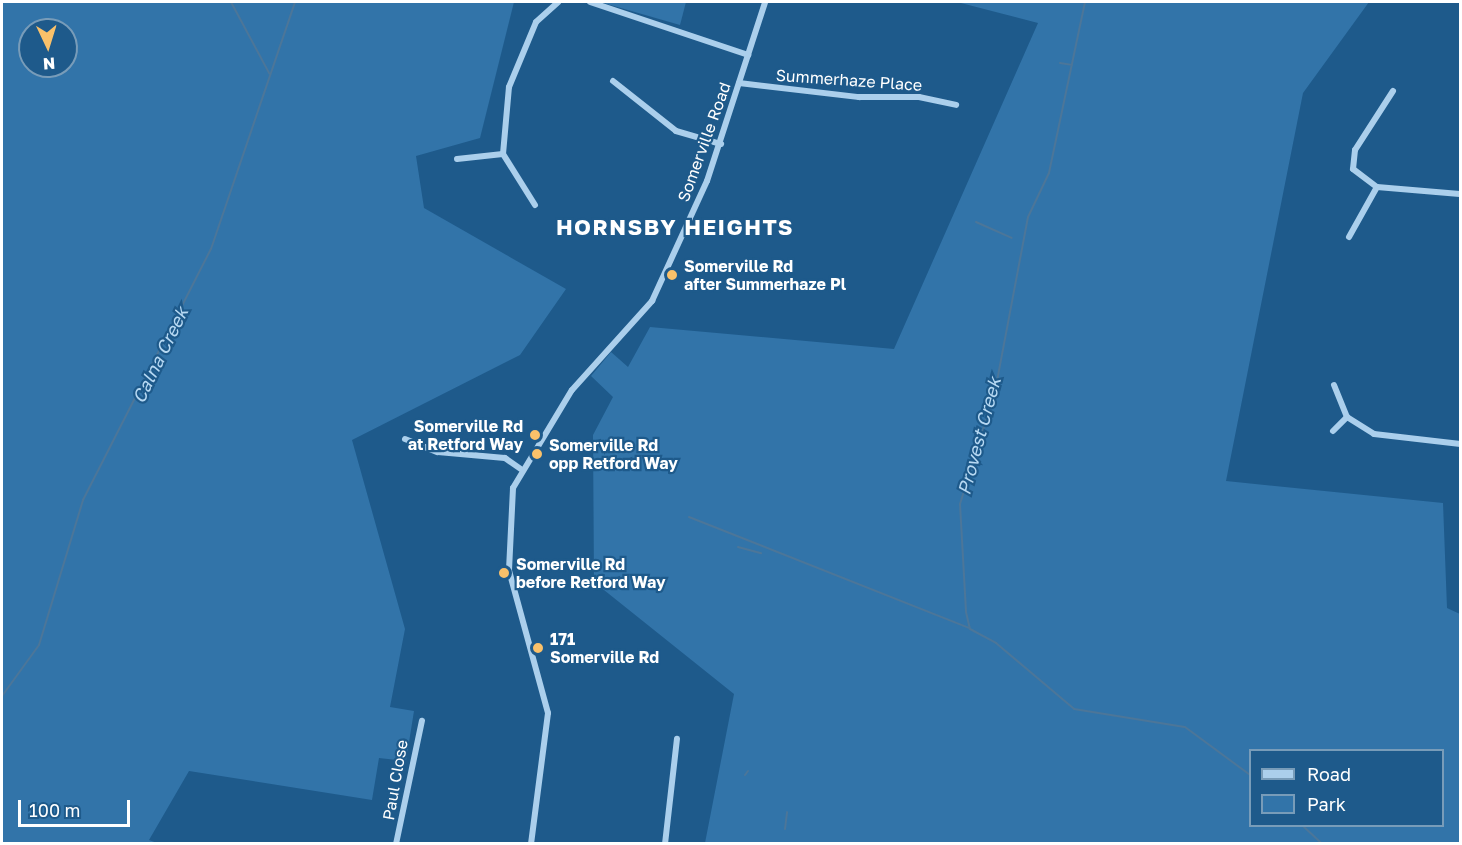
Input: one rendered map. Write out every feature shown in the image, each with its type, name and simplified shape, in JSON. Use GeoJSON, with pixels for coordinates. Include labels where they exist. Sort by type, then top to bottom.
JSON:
{"type":"FeatureCollection","features":[{"type":"Feature","properties":{"kind":"street"},"geometry":{"type":"LineString","coordinates":[[535,205],[503,154],[515,67],[536,22],[558,2]]}},
{"type":"Feature","properties":{"kind":"street"},"geometry":{"type":"LineString","coordinates":[[590,2],[748,55]]}},
{"type":"Feature","properties":{"kind":"street","name":"Somerville Road"},"geometry":{"type":"LineString","coordinates":[[531,843],[538,818],[548,713],[509,570],[511,501],[521,469],[572,390],[646,312],[721,144],[765,2]]}},
{"type":"Feature","properties":{"kind":"street"},"geometry":{"type":"LineString","coordinates":[[613,81],[676,131],[721,144]]}},
{"type":"Feature","properties":{"kind":"street","name":"Summerhaze Place"},"geometry":{"type":"LineString","coordinates":[[739,83],[859,97],[919,97],[956,105]]}},
{"type":"Feature","properties":{"kind":"street"},"geometry":{"type":"LineString","coordinates":[[1393,91],[1352,163],[1359,177],[1377,187],[1461,194]]}},
{"type":"Feature","properties":{"kind":"street"},"geometry":{"type":"LineString","coordinates":[[457,159],[503,154]]}},
{"type":"Feature","properties":{"kind":"street"},"geometry":{"type":"LineString","coordinates":[[1349,237],[1377,187]]}},
{"type":"Feature","properties":{"kind":"street"},"geometry":{"type":"LineString","coordinates":[[1334,385],[1347,417],[1374,434],[1461,444]]}},
{"type":"Feature","properties":{"kind":"street"},"geometry":{"type":"LineString","coordinates":[[1333,431],[1347,417]]}},
{"type":"Feature","properties":{"kind":"street"},"geometry":{"type":"LineString","coordinates":[[405,439],[438,452],[505,458],[521,469]]}},
{"type":"Feature","properties":{"kind":"street","name":"Paul Close"},"geometry":{"type":"LineString","coordinates":[[396,843],[422,721]]}},
{"type":"Feature","properties":{"kind":"street"},"geometry":{"type":"LineString","coordinates":[[665,843],[677,739]]}},
{"type":"Feature","properties":{"kind":"green space"},"geometry":{"type":"Polygon","coordinates":[[[2,2],[514,2],[480,138],[416,156],[424,208],[566,289],[520,355],[352,440],[405,629],[390,707],[414,711],[406,761],[379,758],[372,800],[189,771],[149,840],[157,843],[2,843],[2,2]]]}},
{"type":"Feature","properties":{"kind":"green space"},"geometry":{"type":"Polygon","coordinates":[[[600,2],[686,2],[680,25],[600,2]]]}},
{"type":"Feature","properties":{"kind":"green space"},"geometry":{"type":"Polygon","coordinates":[[[957,2],[1369,2],[1303,93],[1226,481],[1443,503],[1447,608],[1460,614],[1460,843],[705,843],[734,694],[594,582],[593,435],[613,397],[591,376],[611,352],[628,367],[650,327],[894,349],[1038,23],[957,2]]]}},
{"type":"Feature","properties":{"kind":"waterway"},"geometry":{"type":"LineString","coordinates":[[231,2],[269,73]]}},
{"type":"Feature","properties":{"kind":"waterway","name":"Calna Creek"},"geometry":{"type":"LineString","coordinates":[[2,696],[39,645],[83,500],[211,249],[295,2]]}},
{"type":"Feature","properties":{"kind":"waterway","name":"Provest Creek"},"geometry":{"type":"LineString","coordinates":[[1085,2],[1049,173],[1028,217],[995,391],[960,504],[966,612],[970,629],[996,643],[1074,709],[1185,727],[1249,774]]}},
{"type":"Feature","properties":{"kind":"waterway"},"geometry":{"type":"LineString","coordinates":[[1060,63],[1072,65]]}},
{"type":"Feature","properties":{"kind":"waterway"},"geometry":{"type":"LineString","coordinates":[[976,222],[1012,238]]}},
{"type":"Feature","properties":{"kind":"waterway"},"geometry":{"type":"LineString","coordinates":[[689,517],[969,628]]}},
{"type":"Feature","properties":{"kind":"waterway"},"geometry":{"type":"LineString","coordinates":[[738,547],[761,553]]}},
{"type":"Feature","properties":{"kind":"waterway"},"geometry":{"type":"LineString","coordinates":[[745,775],[748,771]]}},
{"type":"Feature","properties":{"kind":"waterway"},"geometry":{"type":"LineString","coordinates":[[785,829],[787,812]]}},
{"type":"Feature","properties":{"kind":"waterway","name":"Provest Creek"},"geometry":{"type":"LineString","coordinates":[[1304,827],[1322,844]]}},
{"type":"Feature","properties":{"kind":"place","name":"Somerville Rd after Summerhaze Pl"},"geometry":{"type":"Point","coordinates":[672,275]}},
{"type":"Feature","properties":{"kind":"place","name":"Somerville Rd at Retford Way"},"geometry":{"type":"Point","coordinates":[535,435]}},
{"type":"Feature","properties":{"kind":"place","name":"Somerville Rd opp Retford Way"},"geometry":{"type":"Point","coordinates":[537,454]}},
{"type":"Feature","properties":{"kind":"place","name":"Somerville Rd before Retford Way"},"geometry":{"type":"Point","coordinates":[504,573]}},
{"type":"Feature","properties":{"kind":"place","name":"171 Somerville Rd"},"geometry":{"type":"Point","coordinates":[538,648]}},
{"type":"Feature","properties":{"kind":"district","name":"HORNSBY HEIGHTS"},"geometry":{"type":"Point","coordinates":[675,227]}}]}
